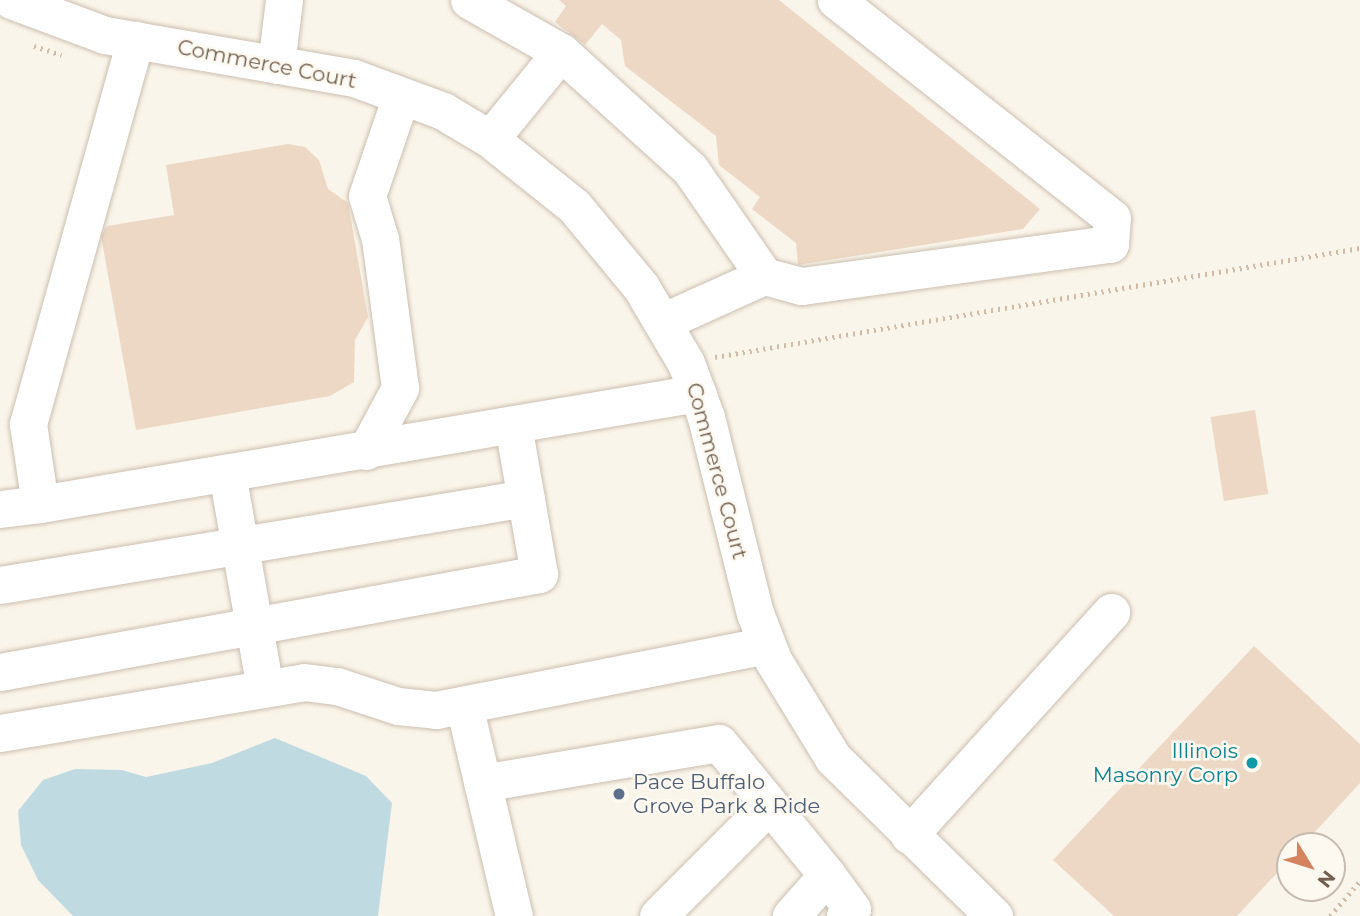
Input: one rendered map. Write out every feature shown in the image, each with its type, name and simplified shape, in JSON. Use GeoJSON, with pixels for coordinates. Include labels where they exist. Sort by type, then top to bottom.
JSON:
{"type":"FeatureCollection","features":[{"type":"Feature","properties":{"kind":"lane","name":"Commerce Court"},"geometry":{"type":"LineString","coordinates":[[10,0],[105,35],[354,78],[443,111],[490,139],[574,206],[614,250],[662,322],[698,393],[768,645],[833,758],[909,835],[971,908]]}},
{"type":"Feature","properties":{"kind":"lane"},"geometry":{"type":"LineString","coordinates":[[276,65],[284,0]]}},
{"type":"Feature","properties":{"kind":"lane"},"geometry":{"type":"LineString","coordinates":[[469,0],[561,52],[690,169],[764,276]]}},
{"type":"Feature","properties":{"kind":"lane"},"geometry":{"type":"LineString","coordinates":[[662,322],[764,276],[802,286],[1110,244],[1112,218],[836,0]]}},
{"type":"Feature","properties":{"kind":"lane"},"geometry":{"type":"LineString","coordinates":[[40,504],[28,424],[135,40]]}},
{"type":"Feature","properties":{"kind":"lane"},"geometry":{"type":"LineString","coordinates":[[490,139],[561,52]]}},
{"type":"Feature","properties":{"kind":"lane"},"geometry":{"type":"LineString","coordinates":[[366,451],[400,388],[380,239],[367,195],[401,96]]}},
{"type":"Feature","properties":{"kind":"lane"},"geometry":{"type":"LineString","coordinates":[[0,509],[366,451],[698,393]]}},
{"type":"Feature","properties":{"kind":"lane"},"geometry":{"type":"LineString","coordinates":[[0,672],[539,574],[513,425]]}},
{"type":"Feature","properties":{"kind":"lane"},"geometry":{"type":"LineString","coordinates":[[228,473],[265,689]]}},
{"type":"Feature","properties":{"kind":"lane"},"geometry":{"type":"LineString","coordinates":[[0,584],[526,498]]}},
{"type":"Feature","properties":{"kind":"lane"},"geometry":{"type":"LineString","coordinates":[[909,835],[1111,612]]}},
{"type":"Feature","properties":{"kind":"lane"},"geometry":{"type":"LineString","coordinates":[[0,733],[304,682],[337,686],[398,706],[436,710],[768,645]]}},
{"type":"Feature","properties":{"kind":"lane"},"geometry":{"type":"LineString","coordinates":[[464,705],[514,916]]}},
{"type":"Feature","properties":{"kind":"lane"},"geometry":{"type":"LineString","coordinates":[[482,783],[719,743],[852,909],[845,916]]}},
{"type":"Feature","properties":{"kind":"lane"},"geometry":{"type":"LineString","coordinates":[[658,916],[769,805]]}},
{"type":"Feature","properties":{"kind":"lane"},"geometry":{"type":"LineString","coordinates":[[790,916],[827,875]]}},
{"type":"Feature","properties":{"kind":"path"},"geometry":{"type":"LineString","coordinates":[[30,44],[76,57]]}},
{"type":"Feature","properties":{"kind":"path"},"geometry":{"type":"LineString","coordinates":[[1330,916],[1360,881]]}},
{"type":"Feature","properties":{"kind":"water"},"geometry":{"type":"Polygon","coordinates":[[[275,738],[366,776],[392,803],[378,916],[73,916],[38,880],[21,845],[18,811],[43,780],[75,769],[122,770],[146,777],[212,763],[275,738]]]}},
{"type":"Feature","properties":{"kind":"building"},"geometry":{"type":"Polygon","coordinates":[[[559,0],[779,0],[1040,209],[1023,229],[798,265],[796,243],[752,209],[760,197],[719,165],[716,136],[625,66],[621,40],[602,24],[585,45],[555,22],[566,6],[559,0]]]}},
{"type":"Feature","properties":{"kind":"building"},"geometry":{"type":"Polygon","coordinates":[[[288,144],[305,147],[319,160],[328,189],[348,203],[368,317],[355,340],[354,382],[330,396],[136,430],[101,236],[107,226],[174,215],[166,165],[288,144]]]}},
{"type":"Feature","properties":{"kind":"building"},"geometry":{"type":"Polygon","coordinates":[[[1255,410],[1268,494],[1224,501],[1211,417],[1255,410]]]}},
{"type":"Feature","properties":{"kind":"building","name":"Illinois Masonry Corp"},"geometry":{"type":"Polygon","coordinates":[[[1254,646],[1360,744],[1360,783],[1315,832],[1276,832],[1276,874],[1237,916],[1114,916],[1053,860],[1254,646]]]}},
{"type":"Feature","properties":{"kind":"place","name":"Illinois Masonry Corp"},"geometry":{"type":"Point","coordinates":[1252,763]}},
{"type":"Feature","properties":{"kind":"place","name":"Pace Buffalo Grove Park & Ride"},"geometry":{"type":"Point","coordinates":[619,794]}}]}
